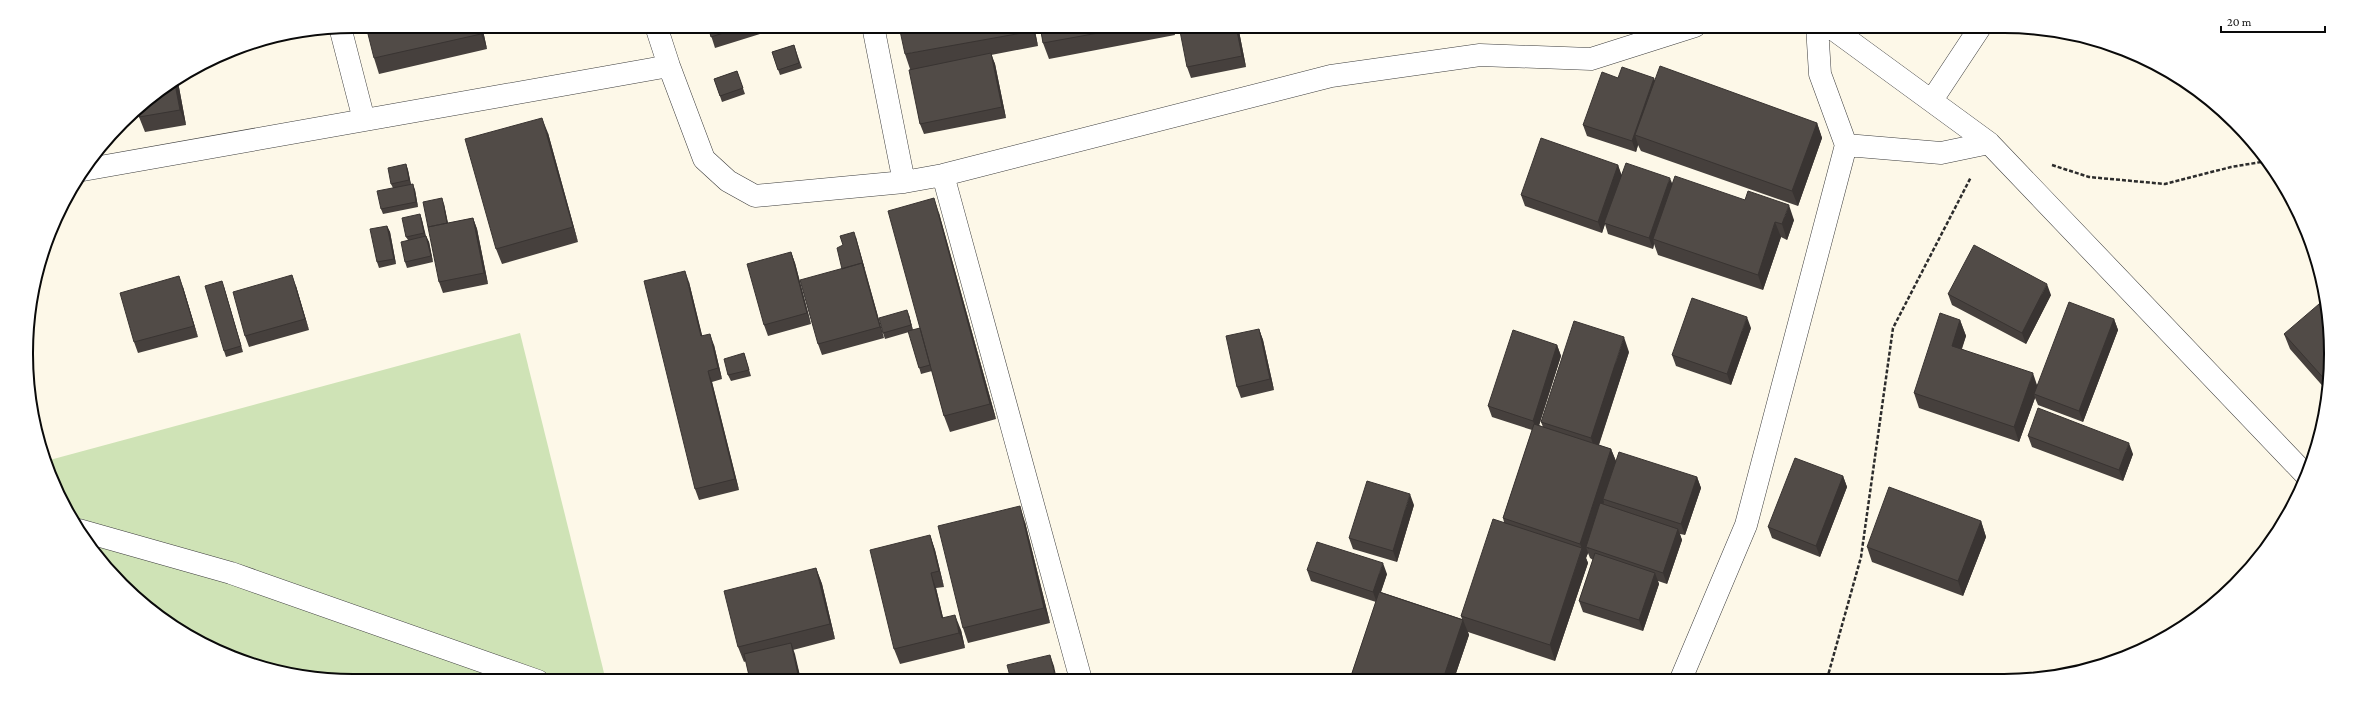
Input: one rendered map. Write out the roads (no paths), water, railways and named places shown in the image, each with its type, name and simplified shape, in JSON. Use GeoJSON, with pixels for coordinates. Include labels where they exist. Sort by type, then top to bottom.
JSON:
{"type":"FeatureCollection","features":[{"type":"Feature","properties":{"kind":"street"},"geometry":{"type":"LineString","coordinates":[[658,33],[704,159],[728,181],[755,196],[904,182],[942,175],[1330,76],[1480,55],[1591,59],[1673,33]]}},
{"type":"Feature","properties":{"kind":"street"},"geometry":{"type":"LineString","coordinates":[[874,33],[904,182]]}},
{"type":"Feature","properties":{"kind":"street"},"geometry":{"type":"LineString","coordinates":[[1683,674],[1746,525],[1846,145],[1820,74],[1817,33]]}},
{"type":"Feature","properties":{"kind":"street"},"geometry":{"type":"LineString","coordinates":[[1839,33],[1989,143],[2302,471]]}},
{"type":"Feature","properties":{"kind":"street"},"geometry":{"type":"LineString","coordinates":[[1932,100],[1976,33]]}},
{"type":"Feature","properties":{"kind":"street"},"geometry":{"type":"LineString","coordinates":[[342,34],[364,120]]}},
{"type":"Feature","properties":{"kind":"street"},"geometry":{"type":"LineString","coordinates":[[91,169],[669,66]]}},
{"type":"Feature","properties":{"kind":"street"},"geometry":{"type":"LineString","coordinates":[[1846,145],[1941,153],[1989,143]]}},
{"type":"Feature","properties":{"kind":"street"},"geometry":{"type":"LineString","coordinates":[[942,175],[1079,674]]}},
{"type":"Feature","properties":{"kind":"street"},"geometry":{"type":"LineString","coordinates":[[87,532],[231,573],[518,674]]}}]}
